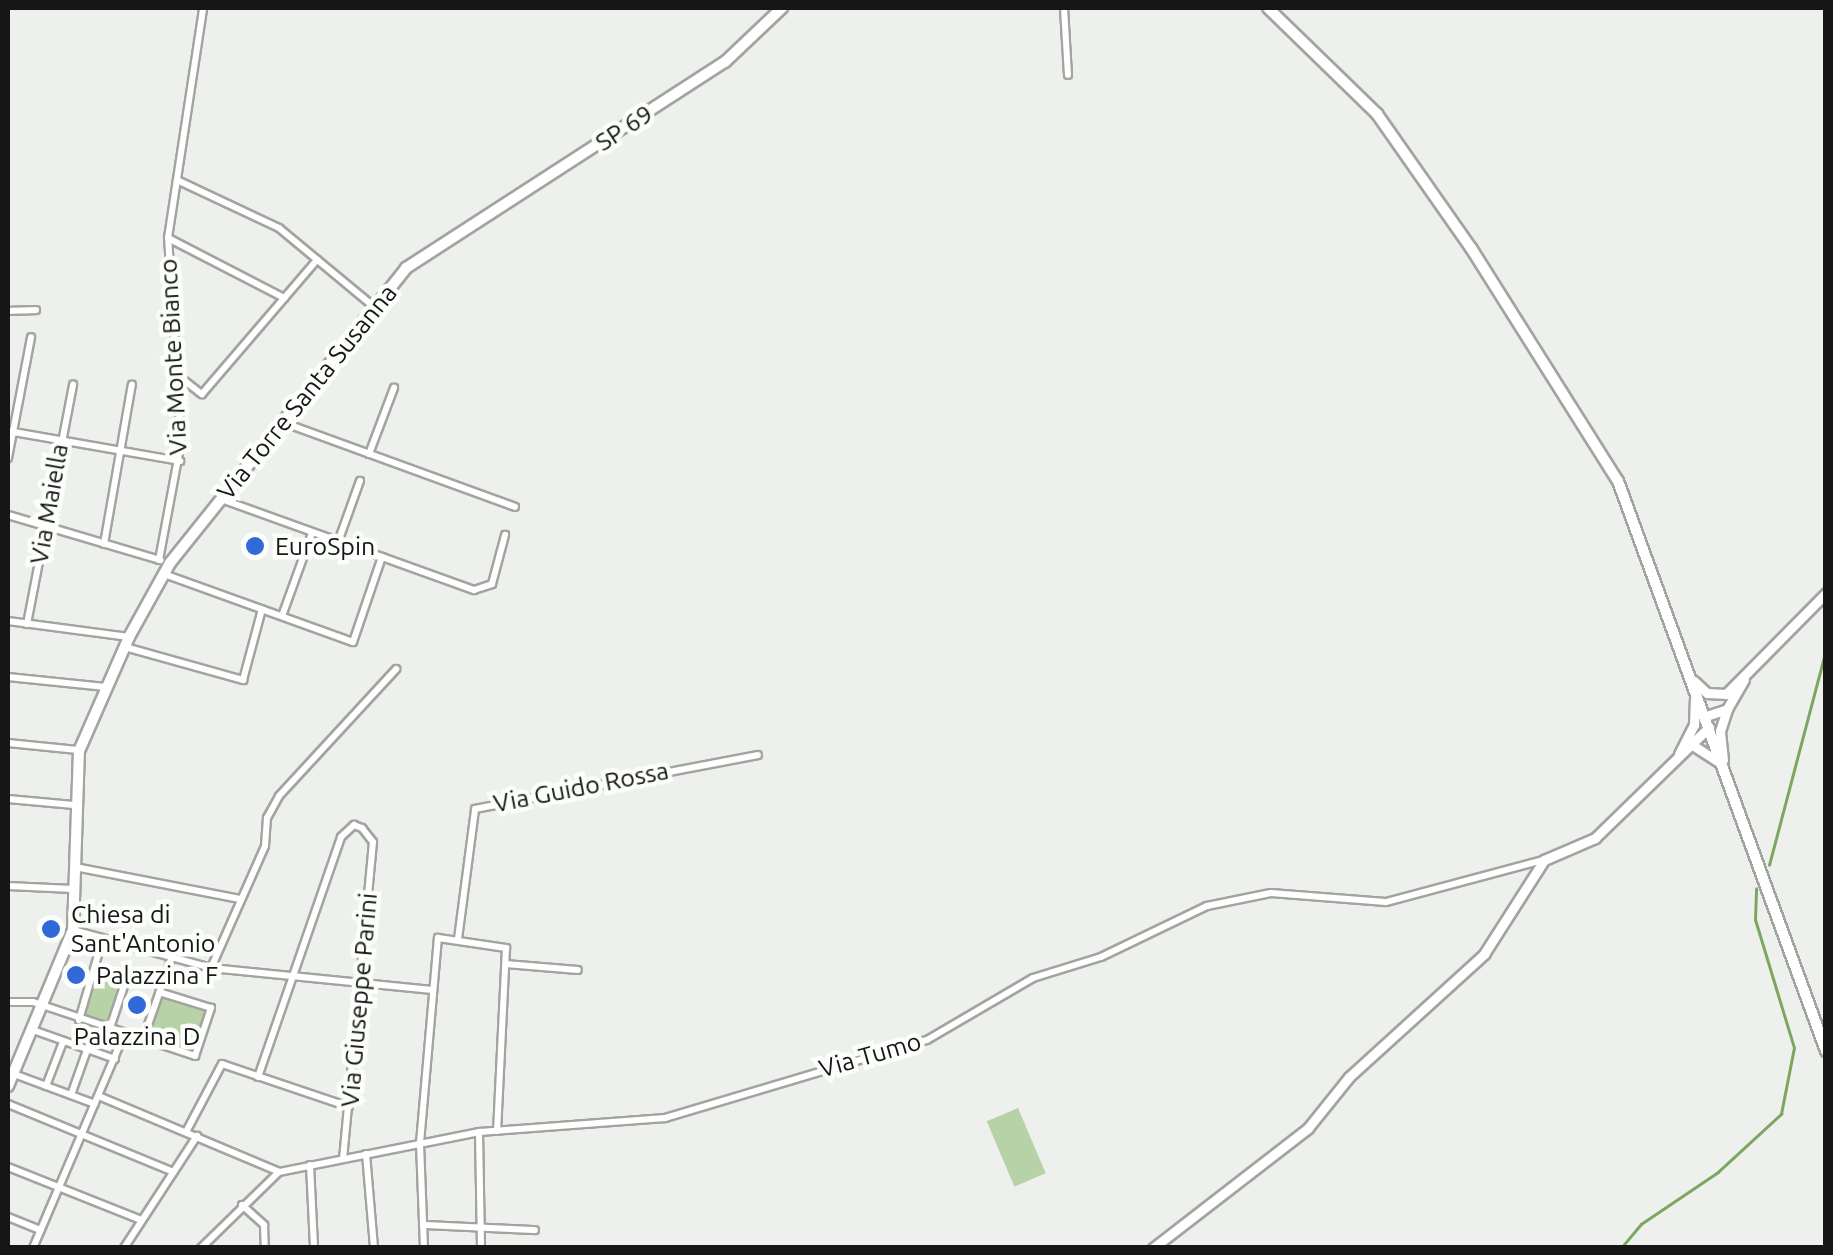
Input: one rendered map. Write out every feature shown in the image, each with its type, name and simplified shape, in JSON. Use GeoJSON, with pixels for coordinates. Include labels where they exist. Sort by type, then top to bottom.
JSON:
{"type":"FeatureCollection","features":[{"type":"Feature","properties":{"kind":"main road","name":"SP 69"},"geometry":{"type":"LineString","coordinates":[[456,235],[725,62],[782,8]]}},
{"type":"Feature","properties":{"kind":"main road"},"geometry":{"type":"LineString","coordinates":[[1268,8],[1377,114],[1564,390],[1632,508],[1826,1051]]}},
{"type":"Feature","properties":{"kind":"main road","name":"Via Torre Santa Susanna"},"geometry":{"type":"LineString","coordinates":[[8,1086],[13,1066],[33,1030],[74,930],[74,806],[79,750],[126,641],[163,570],[406,268],[456,235]]}},
{"type":"Feature","properties":{"kind":"street","name":"Via Monte Bianco"},"geometry":{"type":"LineString","coordinates":[[163,570],[180,460],[168,238],[203,8]]}},
{"type":"Feature","properties":{"kind":"street"},"geometry":{"type":"LineString","coordinates":[[1064,8],[1068,75]]}},
{"type":"Feature","properties":{"kind":"street"},"geometry":{"type":"LineString","coordinates":[[177,180],[280,228],[374,306]]}},
{"type":"Feature","properties":{"kind":"street"},"geometry":{"type":"LineString","coordinates":[[168,238],[284,298]]}},
{"type":"Feature","properties":{"kind":"street"},"geometry":{"type":"LineString","coordinates":[[175,373],[202,394],[317,260]]}},
{"type":"Feature","properties":{"kind":"street"},"geometry":{"type":"LineString","coordinates":[[8,311],[36,310]]}},
{"type":"Feature","properties":{"kind":"street"},"geometry":{"type":"LineString","coordinates":[[8,458],[31,337]]}},
{"type":"Feature","properties":{"kind":"street","name":"Via Maiella"},"geometry":{"type":"LineString","coordinates":[[28,624],[73,384]]}},
{"type":"Feature","properties":{"kind":"street"},"geometry":{"type":"LineString","coordinates":[[104,544],[132,384]]}},
{"type":"Feature","properties":{"kind":"street"},"geometry":{"type":"LineString","coordinates":[[369,454],[394,388]]}},
{"type":"Feature","properties":{"kind":"street"},"geometry":{"type":"LineString","coordinates":[[282,422],[516,507]]}},
{"type":"Feature","properties":{"kind":"street"},"geometry":{"type":"LineString","coordinates":[[10,432],[180,460]]}},
{"type":"Feature","properties":{"kind":"street"},"geometry":{"type":"LineString","coordinates":[[338,542],[360,481]]}},
{"type":"Feature","properties":{"kind":"street"},"geometry":{"type":"LineString","coordinates":[[221,499],[482,590],[492,584],[505,536]]}},
{"type":"Feature","properties":{"kind":"street"},"geometry":{"type":"LineString","coordinates":[[8,515],[104,544],[353,642],[382,558]]}},
{"type":"Feature","properties":{"kind":"street"},"geometry":{"type":"LineString","coordinates":[[282,616],[312,533]]}},
{"type":"Feature","properties":{"kind":"street"},"geometry":{"type":"LineString","coordinates":[[1153,1248],[1308,1128],[1349,1077],[1484,954],[1544,860],[1595,838],[1672,765],[1726,694],[1826,593]]}},
{"type":"Feature","properties":{"kind":"street"},"geometry":{"type":"LineString","coordinates":[[8,621],[126,641],[243,680],[262,609]]}},
{"type":"Feature","properties":{"kind":"street"},"geometry":{"type":"LineString","coordinates":[[211,968],[279,796],[396,669]]}},
{"type":"Feature","properties":{"kind":"street"},"geometry":{"type":"LineString","coordinates":[[1724,768],[1720,731],[1726,709],[1746,674]]}},
{"type":"Feature","properties":{"kind":"street"},"geometry":{"type":"LineString","coordinates":[[8,677],[106,687]]}},
{"type":"Feature","properties":{"kind":"street"},"geometry":{"type":"LineString","coordinates":[[1694,681],[1708,693],[1726,694]]}},
{"type":"Feature","properties":{"kind":"street"},"geometry":{"type":"LineString","coordinates":[[1692,742],[1694,681]]}},
{"type":"Feature","properties":{"kind":"street"},"geometry":{"type":"LineString","coordinates":[[1708,721],[1726,709]]}},
{"type":"Feature","properties":{"kind":"street"},"geometry":{"type":"LineString","coordinates":[[1692,742],[1711,751],[1724,768]]}},
{"type":"Feature","properties":{"kind":"street"},"geometry":{"type":"LineString","coordinates":[[8,743],[79,750]]}},
{"type":"Feature","properties":{"kind":"street","name":"Via Guido Rossa"},"geometry":{"type":"LineString","coordinates":[[458,939],[475,809],[758,755]]}},
{"type":"Feature","properties":{"kind":"street"},"geometry":{"type":"LineString","coordinates":[[8,799],[74,806]]}},
{"type":"Feature","properties":{"kind":"street","name":"Via Giuseppe Parini"},"geometry":{"type":"LineString","coordinates":[[296,976],[338,848],[354,826],[373,842],[343,1158]]}},
{"type":"Feature","properties":{"kind":"street","name":"Via Tumo"},"geometry":{"type":"LineString","coordinates":[[201,1248],[280,1172],[478,1132],[665,1118],[927,1040],[1033,978],[1101,957],[1225,901],[1271,894],[1386,902],[1544,860]]}},
{"type":"Feature","properties":{"kind":"street"},"geometry":{"type":"LineString","coordinates":[[74,867],[240,899]]}},
{"type":"Feature","properties":{"kind":"street"},"geometry":{"type":"LineString","coordinates":[[8,886],[73,889]]}},
{"type":"Feature","properties":{"kind":"street"},"geometry":{"type":"LineString","coordinates":[[74,930],[211,968],[430,990]]}},
{"type":"Feature","properties":{"kind":"street"},"geometry":{"type":"LineString","coordinates":[[79,1020],[103,938]]}},
{"type":"Feature","properties":{"kind":"street"},"geometry":{"type":"LineString","coordinates":[[424,1248],[420,1143],[436,942],[458,939],[506,948],[497,1131]]}},
{"type":"Feature","properties":{"kind":"street"},"geometry":{"type":"LineString","coordinates":[[142,1042],[172,957]]}},
{"type":"Feature","properties":{"kind":"street"},"geometry":{"type":"LineString","coordinates":[[506,964],[578,970]]}},
{"type":"Feature","properties":{"kind":"street"},"geometry":{"type":"LineString","coordinates":[[95,971],[126,980],[139,974],[163,981]]}},
{"type":"Feature","properties":{"kind":"street"},"geometry":{"type":"LineString","coordinates":[[258,1077],[296,976]]}},
{"type":"Feature","properties":{"kind":"street"},"geometry":{"type":"LineString","coordinates":[[109,1031],[126,980]]}},
{"type":"Feature","properties":{"kind":"street"},"geometry":{"type":"LineString","coordinates":[[8,1002],[43,1006],[123,1037],[196,1056],[211,1008],[159,992]]}},
{"type":"Feature","properties":{"kind":"street"},"geometry":{"type":"LineString","coordinates":[[33,1030],[115,1060]]}},
{"type":"Feature","properties":{"kind":"street"},"geometry":{"type":"LineString","coordinates":[[33,1248],[123,1037]]}},
{"type":"Feature","properties":{"kind":"street"},"geometry":{"type":"LineString","coordinates":[[46,1086],[63,1042]]}},
{"type":"Feature","properties":{"kind":"street"},"geometry":{"type":"LineString","coordinates":[[71,1095],[86,1050]]}},
{"type":"Feature","properties":{"kind":"street"},"geometry":{"type":"LineString","coordinates":[[186,1132],[222,1064],[349,1107]]}},
{"type":"Feature","properties":{"kind":"street"},"geometry":{"type":"LineString","coordinates":[[13,1066],[46,1086],[98,1100],[197,1136],[280,1172]]}},
{"type":"Feature","properties":{"kind":"street"},"geometry":{"type":"LineString","coordinates":[[8,1104],[174,1172]]}},
{"type":"Feature","properties":{"kind":"street"},"geometry":{"type":"LineString","coordinates":[[478,1132],[481,1248]]}},
{"type":"Feature","properties":{"kind":"street"},"geometry":{"type":"LineString","coordinates":[[124,1248],[197,1136]]}},
{"type":"Feature","properties":{"kind":"street"},"geometry":{"type":"LineString","coordinates":[[366,1154],[374,1248]]}},
{"type":"Feature","properties":{"kind":"street"},"geometry":{"type":"LineString","coordinates":[[310,1165],[314,1248]]}},
{"type":"Feature","properties":{"kind":"street"},"geometry":{"type":"LineString","coordinates":[[8,1167],[141,1220]]}},
{"type":"Feature","properties":{"kind":"street"},"geometry":{"type":"LineString","coordinates":[[242,1205],[264,1225],[265,1248]]}},
{"type":"Feature","properties":{"kind":"street"},"geometry":{"type":"LineString","coordinates":[[8,1217],[40,1230]]}},
{"type":"Feature","properties":{"kind":"street"},"geometry":{"type":"LineString","coordinates":[[423,1225],[535,1230]]}},
{"type":"Feature","properties":{"kind":"green space"},"geometry":{"type":"Polygon","coordinates":[[[97,976],[120,983],[107,1024],[84,1017],[97,976]]]}},
{"type":"Feature","properties":{"kind":"green space"},"geometry":{"type":"Polygon","coordinates":[[[162,996],[205,1010],[190,1056],[147,1042],[162,996]]]}},
{"type":"Feature","properties":{"kind":"green space"},"geometry":{"type":"Polygon","coordinates":[[[1018,1108],[1046,1173],[1014,1187],[987,1121],[1018,1108]]]}},
{"type":"Feature","properties":{"kind":"waterway"},"geometry":{"type":"LineString","coordinates":[[1769,865],[1826,650]]}},
{"type":"Feature","properties":{"kind":"waterway"},"geometry":{"type":"LineString","coordinates":[[1621,1248],[1641,1224],[1718,1172],[1781,1114],[1794,1048],[1755,920],[1756,889]]}},
{"type":"Feature","properties":{"kind":"place","name":"EuroSpin"},"geometry":{"type":"Point","coordinates":[255,546]}},
{"type":"Feature","properties":{"kind":"place","name":"Chiesa di Sant'Antonio"},"geometry":{"type":"Point","coordinates":[51,929]}},
{"type":"Feature","properties":{"kind":"place","name":"Palazzina F"},"geometry":{"type":"Point","coordinates":[76,975]}},
{"type":"Feature","properties":{"kind":"place","name":"Palazzina D"},"geometry":{"type":"Point","coordinates":[137,1005]}}]}
